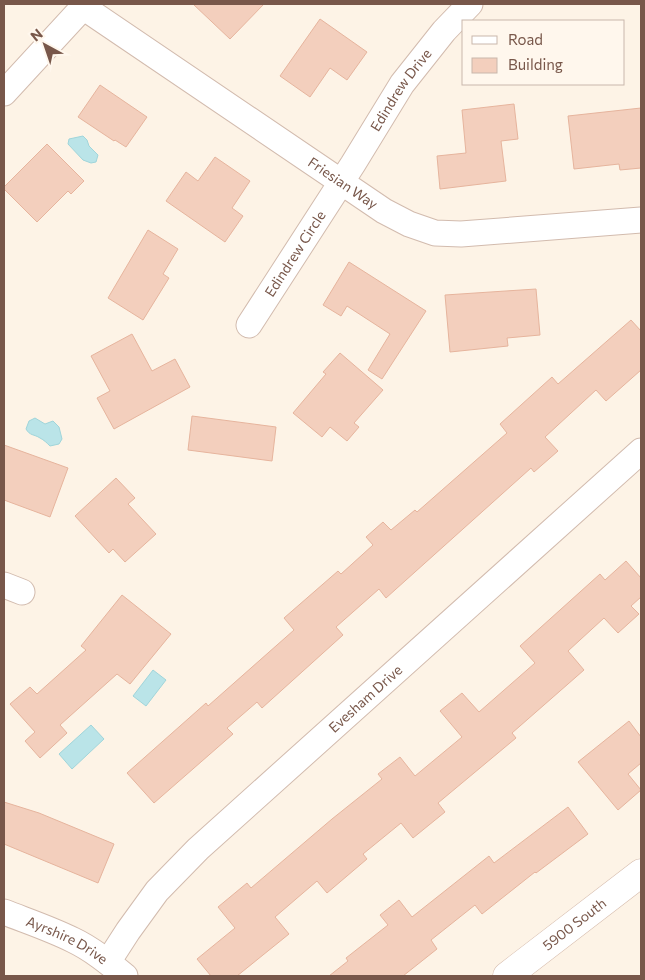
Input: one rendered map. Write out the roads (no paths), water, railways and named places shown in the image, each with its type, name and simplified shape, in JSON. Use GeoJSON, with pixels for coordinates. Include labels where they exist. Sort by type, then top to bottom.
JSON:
{"type":"FeatureCollection","features":[{"type":"Feature","properties":{"kind":"main road","name":"5900 South"},"geometry":{"type":"LineString","coordinates":[[507,976],[641,873]]}},
{"type":"Feature","properties":{"kind":"street","name":"Edindrew Drive"},"geometry":{"type":"LineString","coordinates":[[341,182],[402,84],[444,31],[470,4]]}},
{"type":"Feature","properties":{"kind":"street","name":"Friesian Way"},"geometry":{"type":"LineString","coordinates":[[85,5],[341,182],[384,211],[409,224],[435,232],[462,234],[641,220]]}},
{"type":"Feature","properties":{"kind":"street"},"geometry":{"type":"LineString","coordinates":[[4,93],[85,5]]}},
{"type":"Feature","properties":{"kind":"street","name":"Edindrew Circle"},"geometry":{"type":"LineString","coordinates":[[249,325],[341,182]]}},
{"type":"Feature","properties":{"kind":"street","name":"Evesham Drive"},"geometry":{"type":"LineString","coordinates":[[116,969],[146,905],[184,863],[641,450]]}},
{"type":"Feature","properties":{"kind":"street","name":"Ayrshire Drive"},"geometry":{"type":"LineString","coordinates":[[4,912],[75,941],[116,969]]}},
{"type":"Feature","properties":{"kind":"water"},"geometry":{"type":"Polygon","coordinates":[[[83,136],[98,155],[96,162],[91,163],[83,160],[68,144],[69,139],[83,136]]]}},
{"type":"Feature","properties":{"kind":"water"},"geometry":{"type":"Polygon","coordinates":[[[35,418],[45,424],[53,421],[59,427],[62,439],[59,444],[50,446],[26,429],[29,421],[35,418]]]}},
{"type":"Feature","properties":{"kind":"water"},"geometry":{"type":"Polygon","coordinates":[[[153,670],[166,680],[146,706],[133,696],[153,670]]]}},
{"type":"Feature","properties":{"kind":"water"},"geometry":{"type":"Polygon","coordinates":[[[91,725],[104,739],[72,769],[59,754],[91,725]]]}}]}
